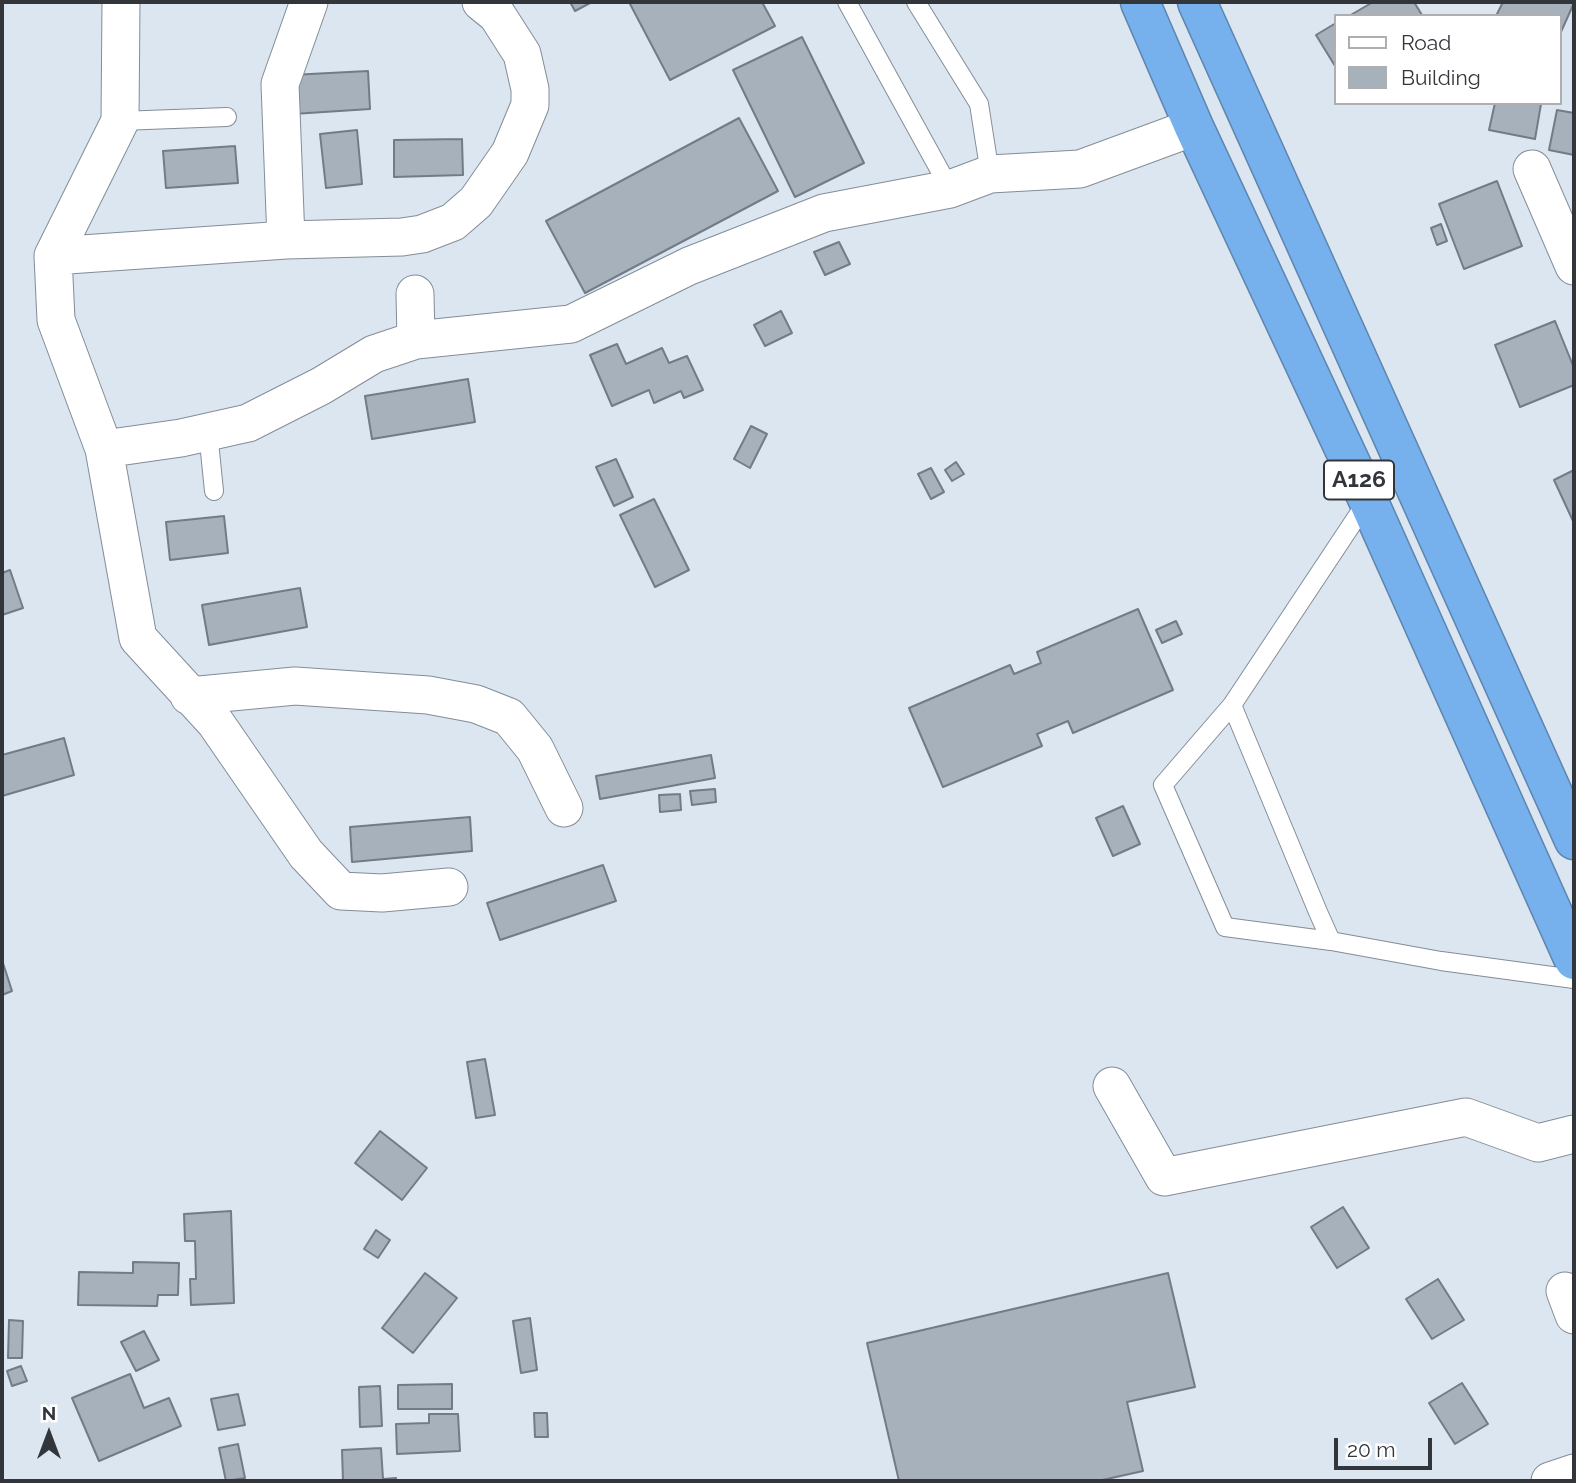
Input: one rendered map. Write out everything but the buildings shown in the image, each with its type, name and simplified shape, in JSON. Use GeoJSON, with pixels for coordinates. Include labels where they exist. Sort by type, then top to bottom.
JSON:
{"type":"FeatureCollection","features":[{"type":"Feature","properties":{"kind":"highway","name":"A126"},"geometry":{"type":"LineString","coordinates":[[1140,2],[1194,127],[1368,500],[1574,960]]}},
{"type":"Feature","properties":{"kind":"highway","name":"A126"},"geometry":{"type":"LineString","coordinates":[[1197,2],[1574,840]]}},
{"type":"Feature","properties":{"kind":"street"},"geometry":{"type":"LineString","coordinates":[[121,2],[120,121],[53,256],[56,320],[104,449],[138,638],[215,722],[306,854],[341,891],[382,892],[449,887]]}},
{"type":"Feature","properties":{"kind":"street"},"geometry":{"type":"LineString","coordinates":[[286,240],[280,84],[309,2]]}},
{"type":"Feature","properties":{"kind":"street"},"geometry":{"type":"LineString","coordinates":[[53,256],[286,240],[376,239],[422,234],[453,222],[476,202],[519,136],[528,113],[530,89],[522,54],[497,15],[481,2]]}},
{"type":"Feature","properties":{"kind":"street"},"geometry":{"type":"LineString","coordinates":[[104,449],[247,423],[321,386],[374,354],[416,340],[571,324],[689,266],[824,213],[950,189],[990,174],[1080,169],[1194,127]]}},
{"type":"Feature","properties":{"kind":"street"},"geometry":{"type":"LineString","coordinates":[[1532,169],[1574,266]]}},
{"type":"Feature","properties":{"kind":"street"},"geometry":{"type":"LineString","coordinates":[[415,294],[416,340]]}},
{"type":"Feature","properties":{"kind":"street"},"geometry":{"type":"LineString","coordinates":[[189,696],[295,686],[428,695],[476,704],[509,717],[535,749],[565,808]]}},
{"type":"Feature","properties":{"kind":"street"},"geometry":{"type":"LineString","coordinates":[[1112,1086],[1164,1177],[1466,1116],[1538,1143],[1574,1134]]}},
{"type":"Feature","properties":{"kind":"street"},"geometry":{"type":"LineString","coordinates":[[1550,1481],[1574,1473]]}},
{"type":"Feature","properties":{"kind":"lane"},"geometry":{"type":"LineString","coordinates":[[846,2],[950,189]]}},
{"type":"Feature","properties":{"kind":"lane"},"geometry":{"type":"LineString","coordinates":[[916,2],[979,104],[990,174]]}},
{"type":"Feature","properties":{"kind":"lane"},"geometry":{"type":"LineString","coordinates":[[120,121],[227,117]]}},
{"type":"Feature","properties":{"kind":"lane"},"geometry":{"type":"LineString","coordinates":[[208,432],[214,491]]}},
{"type":"Feature","properties":{"kind":"lane"},"geometry":{"type":"LineString","coordinates":[[1368,500],[1233,705],[1163,785],[1225,927],[1574,979]]}},
{"type":"Feature","properties":{"kind":"lane"},"geometry":{"type":"LineString","coordinates":[[1233,705],[1331,941]]}}]}
